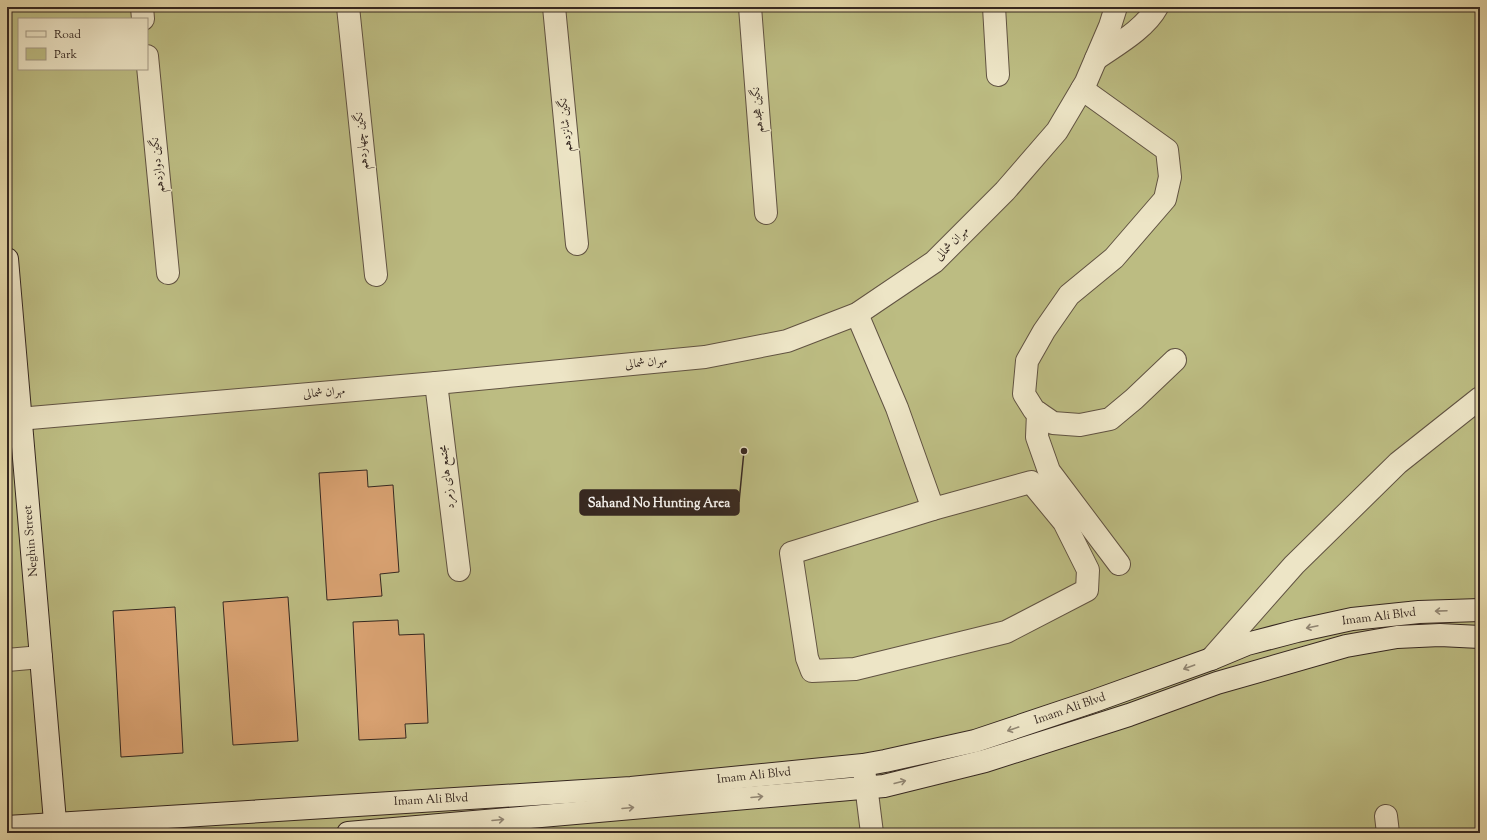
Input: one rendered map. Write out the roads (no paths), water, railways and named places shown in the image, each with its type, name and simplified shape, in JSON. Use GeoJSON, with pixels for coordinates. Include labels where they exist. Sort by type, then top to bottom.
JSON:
{"type":"FeatureCollection","features":[{"type":"Feature","properties":{"kind":"street"},"geometry":{"type":"LineString","coordinates":[[142,7],[143,18]]}},
{"type":"Feature","properties":{"kind":"street","name":"نگین چهاردهم"},"geometry":{"type":"LineString","coordinates":[[348,7],[376,275]]}},
{"type":"Feature","properties":{"kind":"street","name":"نگین شانزدهم"},"geometry":{"type":"LineString","coordinates":[[554,7],[578,244]]}},
{"type":"Feature","properties":{"kind":"street","name":"نگین هجدهم"},"geometry":{"type":"LineString","coordinates":[[750,7],[766,213]]}},
{"type":"Feature","properties":{"kind":"street"},"geometry":{"type":"LineString","coordinates":[[994,7],[998,75]]}},
{"type":"Feature","properties":{"kind":"street","name":"مهران شمالی"},"geometry":{"type":"LineString","coordinates":[[14,419],[436,383],[705,357],[787,341],[857,314],[940,257],[1005,191],[1057,131],[1086,82],[1110,26],[1116,7]]}},
{"type":"Feature","properties":{"kind":"street"},"geometry":{"type":"LineString","coordinates":[[1096,59],[1152,17],[1157,7]]}},
{"type":"Feature","properties":{"kind":"street","name":"نگین دوازدهم"},"geometry":{"type":"LineString","coordinates":[[148,66],[168,273]]}},
{"type":"Feature","properties":{"kind":"street"},"geometry":{"type":"LineString","coordinates":[[1082,89],[1167,150],[1170,177],[1165,199],[1114,258],[1069,295],[1044,331],[1027,361],[1024,394],[1034,410],[1053,423],[1080,425],[1110,419],[1134,399],[1175,360]]}},
{"type":"Feature","properties":{"kind":"street","name":"Neghin Street"},"geometry":{"type":"LineString","coordinates":[[7,259],[14,419],[41,657],[56,828]]}},
{"type":"Feature","properties":{"kind":"street"},"geometry":{"type":"LineString","coordinates":[[857,314],[897,408],[934,509]]}},
{"type":"Feature","properties":{"kind":"street","name":"مجتمع های زمرد"},"geometry":{"type":"LineString","coordinates":[[436,383],[458,570]]}},
{"type":"Feature","properties":{"kind":"street"},"geometry":{"type":"LineString","coordinates":[[1217,683],[1210,659],[1294,565],[1398,463],[1480,398]]}},
{"type":"Feature","properties":{"kind":"street"},"geometry":{"type":"LineString","coordinates":[[1038,413],[1037,437],[1049,471],[1119,564]]}},
{"type":"Feature","properties":{"kind":"street"},"geometry":{"type":"LineString","coordinates":[[1031,482],[1064,522],[1088,570],[1087,590],[1006,632],[856,669],[812,670],[807,658],[791,553],[934,509],[1031,482]]}},
{"type":"Feature","properties":{"kind":"street","name":"Imam Ali Blvd"},"geometry":{"type":"LineString","coordinates":[[7,827],[56,828],[631,788],[863,765],[975,741],[1094,701],[1247,644],[1297,630],[1352,619],[1418,612],[1480,610]]}},
{"type":"Feature","properties":{"kind":"street","name":"Imam Ali Blvd"},"geometry":{"type":"LineString","coordinates":[[348,833],[884,786],[984,761],[1128,715],[1217,683],[1346,646],[1397,637],[1440,635],[1480,637]]}},
{"type":"Feature","properties":{"kind":"street"},"geometry":{"type":"LineString","coordinates":[[7,660],[41,657]]}},
{"type":"Feature","properties":{"kind":"street"},"geometry":{"type":"LineString","coordinates":[[863,765],[872,833]]}},
{"type":"Feature","properties":{"kind":"place","name":"Sahand No Hunting Area"},"geometry":{"type":"Point","coordinates":[744,451]}}]}
